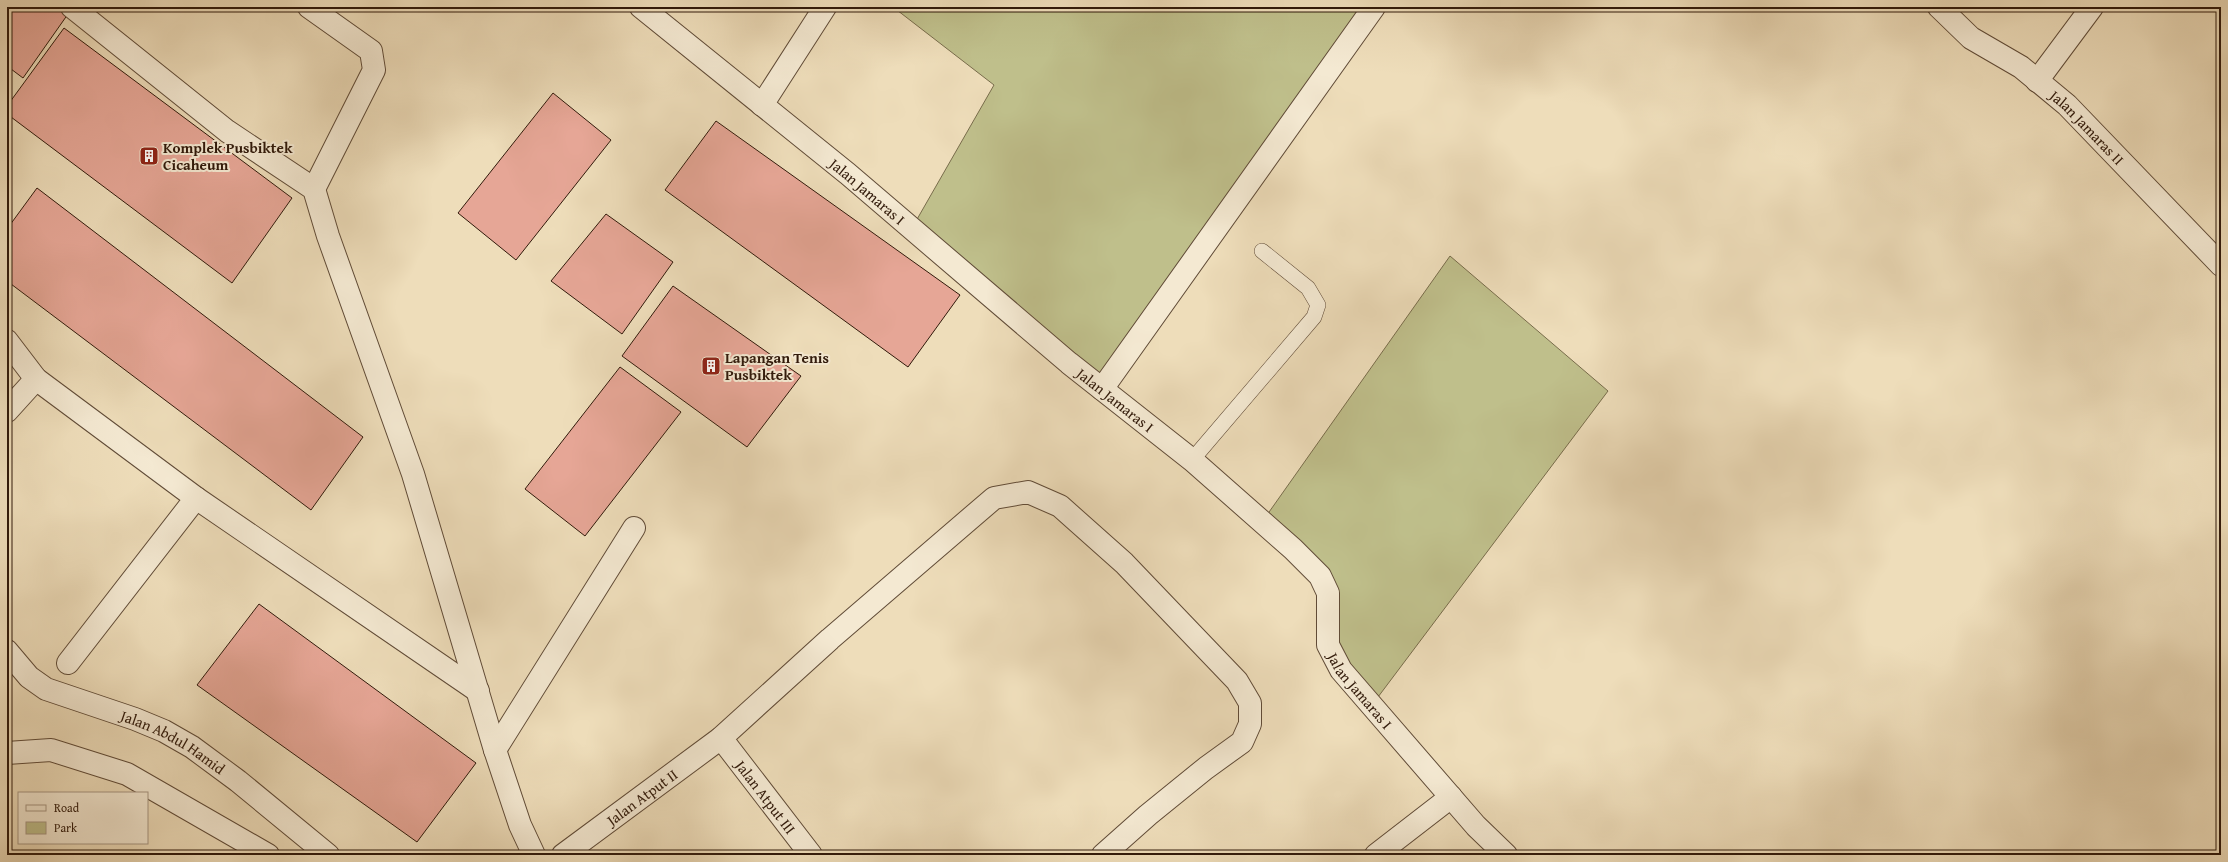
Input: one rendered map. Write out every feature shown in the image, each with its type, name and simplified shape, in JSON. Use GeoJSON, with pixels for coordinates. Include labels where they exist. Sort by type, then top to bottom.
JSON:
{"type":"FeatureCollection","features":[{"type":"Feature","properties":{"kind":"street"},"geometry":{"type":"LineString","coordinates":[[72,7],[227,131],[314,189],[328,236],[413,474],[495,750],[520,825],[534,855]]}},
{"type":"Feature","properties":{"kind":"street"},"geometry":{"type":"LineString","coordinates":[[309,7],[371,51],[374,70],[314,189]]}},
{"type":"Feature","properties":{"kind":"street","name":"Jalan Jamaras I"},"geometry":{"type":"LineString","coordinates":[[641,7],[848,174],[1069,363],[1192,460],[1293,549],[1320,576],[1328,593],[1328,645],[1341,670],[1476,826],[1506,855]]}},
{"type":"Feature","properties":{"kind":"street"},"geometry":{"type":"LineString","coordinates":[[762,105],[826,7]]}},
{"type":"Feature","properties":{"kind":"street"},"geometry":{"type":"LineString","coordinates":[[1102,389],[1374,7]]}},
{"type":"Feature","properties":{"kind":"street","name":"Jalan Jamaras II"},"geometry":{"type":"LineString","coordinates":[[1938,7],[1971,38],[2021,67],[2067,105],[2221,265]]}},
{"type":"Feature","properties":{"kind":"street"},"geometry":{"type":"LineString","coordinates":[[2037,81],[2092,7]]}},
{"type":"Feature","properties":{"kind":"street"},"geometry":{"type":"LineString","coordinates":[[7,341],[36,379],[196,498],[478,691]]}},
{"type":"Feature","properties":{"kind":"street"},"geometry":{"type":"LineString","coordinates":[[7,411],[36,379]]}},
{"type":"Feature","properties":{"kind":"street","name":"Jalan Atput II"},"geometry":{"type":"LineString","coordinates":[[563,855],[721,738],[830,639],[994,498],[1028,492],[1060,506],[1124,563],[1237,681],[1250,703],[1250,724],[1242,742],[1206,768],[1148,815],[1103,855]]}},
{"type":"Feature","properties":{"kind":"street"},"geometry":{"type":"LineString","coordinates":[[68,662],[196,498]]}},
{"type":"Feature","properties":{"kind":"street"},"geometry":{"type":"LineString","coordinates":[[495,750],[634,528]]}},
{"type":"Feature","properties":{"kind":"street","name":"Jalan Abdul Hamid"},"geometry":{"type":"LineString","coordinates":[[7,651],[29,677],[46,689],[135,719],[164,731],[192,746],[238,781],[316,852]]}},
{"type":"Feature","properties":{"kind":"street","name":"Jalan Atput III"},"geometry":{"type":"LineString","coordinates":[[721,738],[811,855]]}},
{"type":"Feature","properties":{"kind":"street"},"geometry":{"type":"LineString","coordinates":[[7,753],[51,750],[127,774],[268,855]]}},
{"type":"Feature","properties":{"kind":"street"},"geometry":{"type":"LineString","coordinates":[[1376,855],[1451,797]]}},
{"type":"Feature","properties":{"kind":"lane"},"geometry":{"type":"LineString","coordinates":[[1192,460],[1314,317],[1318,305],[1308,288],[1262,251]]}},
{"type":"Feature","properties":{"kind":"green space"},"geometry":{"type":"Polygon","coordinates":[[[893,7],[1374,7],[1102,389],[912,228],[994,85],[893,7]]]}},
{"type":"Feature","properties":{"kind":"green space"},"geometry":{"type":"Polygon","coordinates":[[[1450,256],[1608,391],[1372,705],[1341,670],[1320,576],[1262,522],[1450,256]]]}},
{"type":"Feature","properties":{"kind":"building"},"geometry":{"type":"Polygon","coordinates":[[[7,7],[59,7],[68,14],[23,78],[7,66],[7,7]]]}},
{"type":"Feature","properties":{"kind":"building","name":"Komplek Pusbiktek Cicaheum"},"geometry":{"type":"Polygon","coordinates":[[[64,28],[292,198],[232,283],[7,114],[7,106],[64,28]]]}},
{"type":"Feature","properties":{"kind":"building"},"geometry":{"type":"Polygon","coordinates":[[[553,93],[611,140],[516,260],[458,213],[553,93]]]}},
{"type":"Feature","properties":{"kind":"building"},"geometry":{"type":"Polygon","coordinates":[[[716,121],[960,295],[908,367],[665,190],[716,121]]]}},
{"type":"Feature","properties":{"kind":"building"},"geometry":{"type":"Polygon","coordinates":[[[37,188],[363,437],[311,510],[7,281],[7,229],[37,188]]]}},
{"type":"Feature","properties":{"kind":"building"},"geometry":{"type":"Polygon","coordinates":[[[606,214],[673,262],[622,334],[551,281],[606,214]]]}},
{"type":"Feature","properties":{"kind":"building","name":"Lapangan Tenis Pusbiktek"},"geometry":{"type":"Polygon","coordinates":[[[673,286],[801,376],[747,447],[622,356],[673,286]]]}},
{"type":"Feature","properties":{"kind":"building"},"geometry":{"type":"Polygon","coordinates":[[[620,367],[681,412],[585,536],[525,489],[620,367]]]}},
{"type":"Feature","properties":{"kind":"building"},"geometry":{"type":"Polygon","coordinates":[[[259,604],[476,763],[417,842],[197,685],[259,604]]]}},
{"type":"Feature","properties":{"kind":"place","name":"Komplek Pusbiktek Cicaheum"},"geometry":{"type":"Point","coordinates":[149,156]}},
{"type":"Feature","properties":{"kind":"place","name":"Lapangan Tenis Pusbiktek"},"geometry":{"type":"Point","coordinates":[711,366]}}]}
